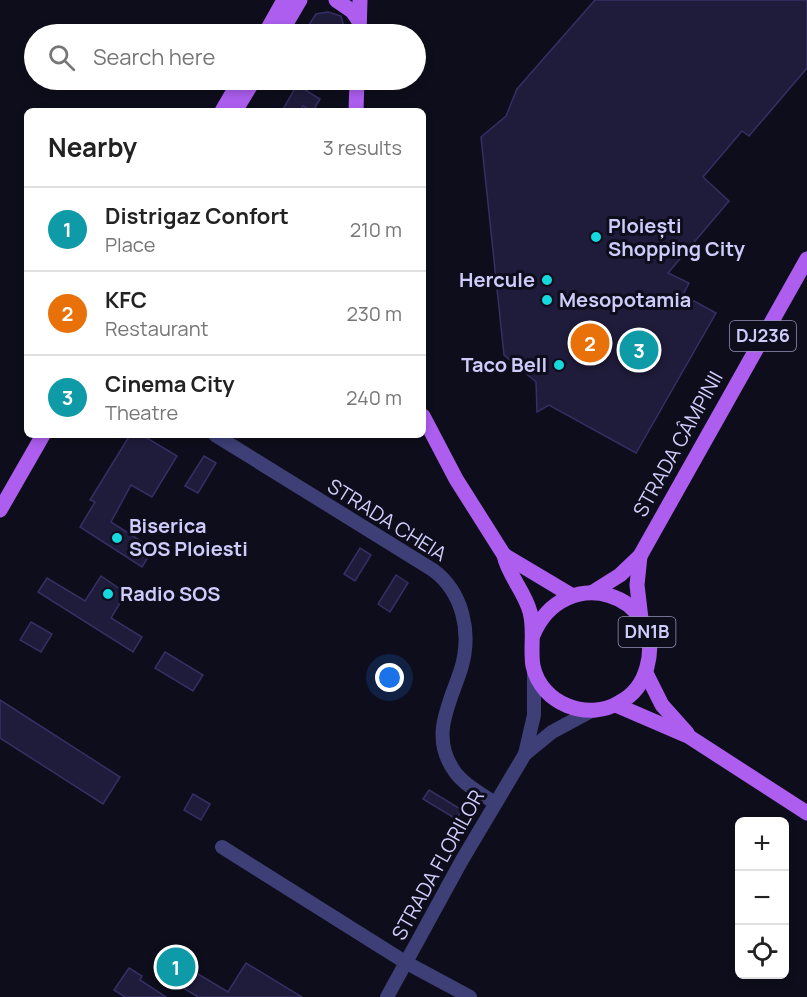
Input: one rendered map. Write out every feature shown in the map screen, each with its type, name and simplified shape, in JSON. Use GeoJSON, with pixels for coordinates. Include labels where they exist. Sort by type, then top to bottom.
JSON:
{"type":"FeatureCollection","features":[{"type":"Feature","properties":{"kind":"main road"},"geometry":{"type":"LineString","coordinates":[[336,0],[352,10],[357,24]]}},
{"type":"Feature","properties":{"kind":"main road"},"geometry":{"type":"LineString","coordinates":[[359,24],[361,0]]}},
{"type":"Feature","properties":{"kind":"main road"},"geometry":{"type":"LineString","coordinates":[[275,24],[298,1]]}},
{"type":"Feature","properties":{"kind":"main road"},"geometry":{"type":"LineString","coordinates":[[285,24],[298,1]]}},
{"type":"Feature","properties":{"kind":"main road"},"geometry":{"type":"LineString","coordinates":[[224,108],[234,90]]}},
{"type":"Feature","properties":{"kind":"main road"},"geometry":{"type":"LineString","coordinates":[[238,108],[248,90]]}},
{"type":"Feature","properties":{"kind":"main road"},"geometry":{"type":"LineString","coordinates":[[356,108],[357,90]]}},
{"type":"Feature","properties":{"kind":"main road","name":"STRADA CÂMPINII"},"geometry":{"type":"LineString","coordinates":[[640,556],[807,260]]}},
{"type":"Feature","properties":{"kind":"main road","name":"DN1B"},"geometry":{"type":"LineString","coordinates":[[426,422],[456,479],[504,555],[506,564],[528,603],[533,636],[531,652],[534,668],[546,691],[555,699],[578,710],[591,711],[616,705],[634,692],[646,673],[650,646],[641,620],[625,603],[604,593],[571,595],[547,611],[533,636]]}},
{"type":"Feature","properties":{"kind":"main road"},"geometry":{"type":"LineString","coordinates":[[0,510],[41,438]]}},
{"type":"Feature","properties":{"kind":"main road","name":"DN1B"},"geometry":{"type":"LineString","coordinates":[[504,555],[571,595]]}},
{"type":"Feature","properties":{"kind":"main road","name":"DJ236"},"geometry":{"type":"LineString","coordinates":[[592,592],[620,574],[640,556]]}},
{"type":"Feature","properties":{"kind":"main road","name":"DJ236"},"geometry":{"type":"LineString","coordinates":[[640,556],[637,585],[641,620]]}},
{"type":"Feature","properties":{"kind":"main road","name":"DN1B"},"geometry":{"type":"LineString","coordinates":[[646,673],[662,705],[688,736]]}},
{"type":"Feature","properties":{"kind":"main road","name":"DN1B"},"geometry":{"type":"LineString","coordinates":[[616,705],[688,736],[807,813]]}},
{"type":"Feature","properties":{"kind":"street","name":"STRADA CHEIA"},"geometry":{"type":"LineString","coordinates":[[220,438],[433,570],[451,585],[461,608],[465,649],[461,670],[444,714],[441,732],[444,749],[456,774],[495,803]]}},
{"type":"Feature","properties":{"kind":"street"},"geometry":{"type":"LineString","coordinates":[[525,753],[534,715],[534,668]]}},
{"type":"Feature","properties":{"kind":"street"},"geometry":{"type":"LineString","coordinates":[[525,753],[552,732],[591,711]]}},
{"type":"Feature","properties":{"kind":"street","name":"STRADA FLORILOR"},"geometry":{"type":"LineString","coordinates":[[387,997],[525,753]]}},
{"type":"Feature","properties":{"kind":"street"},"geometry":{"type":"LineString","coordinates":[[222,847],[405,962],[470,997]]}},
{"type":"Feature","properties":{"kind":"building","name":"Ploiești Shopping City"},"geometry":{"type":"Polygon","coordinates":[[[595,0],[807,0],[807,68],[749,136],[742,131],[703,177],[729,201],[668,273],[689,283],[683,295],[716,313],[636,453],[549,405],[537,412],[536,382],[504,355],[481,137],[506,116],[517,89],[595,0]]]}},
{"type":"Feature","properties":{"kind":"building"},"geometry":{"type":"Polygon","coordinates":[[[328,12],[341,16],[343,24],[310,24],[316,14],[328,12]]]}},
{"type":"Feature","properties":{"kind":"building"},"geometry":{"type":"Polygon","coordinates":[[[294,90],[305,90],[320,99],[315,108],[303,106],[302,108],[284,108],[294,90]]]}},
{"type":"Feature","properties":{"kind":"building"},"geometry":{"type":"Polygon","coordinates":[[[128,438],[147,438],[177,456],[152,497],[131,485],[111,522],[153,549],[142,567],[80,527],[95,502],[90,500],[128,438]]]}},
{"type":"Feature","properties":{"kind":"building"},"geometry":{"type":"Polygon","coordinates":[[[204,456],[216,463],[198,493],[185,486],[204,456]]]}},
{"type":"Feature","properties":{"kind":"building"},"geometry":{"type":"Polygon","coordinates":[[[360,548],[371,555],[355,581],[344,574],[360,548]]]}},
{"type":"Feature","properties":{"kind":"building"},"geometry":{"type":"Polygon","coordinates":[[[396,575],[408,583],[390,612],[378,604],[396,575]]]}},
{"type":"Feature","properties":{"kind":"building"},"geometry":{"type":"Polygon","coordinates":[[[101,576],[126,593],[111,618],[142,637],[133,652],[38,592],[47,578],[85,601],[101,576]]]}},
{"type":"Feature","properties":{"kind":"building"},"geometry":{"type":"Polygon","coordinates":[[[31,622],[52,634],[41,652],[20,640],[31,622]]]}},
{"type":"Feature","properties":{"kind":"building"},"geometry":{"type":"Polygon","coordinates":[[[165,652],[203,675],[193,691],[155,668],[165,652]]]}},
{"type":"Feature","properties":{"kind":"building"},"geometry":{"type":"Polygon","coordinates":[[[0,700],[120,777],[103,804],[0,738],[0,700]]]}},
{"type":"Feature","properties":{"kind":"building"},"geometry":{"type":"Polygon","coordinates":[[[429,790],[462,810],[456,819],[423,799],[429,790]]]}},
{"type":"Feature","properties":{"kind":"building"},"geometry":{"type":"Polygon","coordinates":[[[193,794],[210,804],[201,820],[184,810],[193,794]]]}},
{"type":"Feature","properties":{"kind":"building"},"geometry":{"type":"Polygon","coordinates":[[[163,953],[228,992],[246,963],[302,997],[198,997],[170,980],[163,953]]]}},
{"type":"Feature","properties":{"kind":"building"},"geometry":{"type":"Polygon","coordinates":[[[129,968],[142,976],[140,980],[166,997],[125,997],[114,990],[129,968]]]}},
{"type":"Feature","properties":{"kind":"place","name":"Ploiești Shopping City"},"geometry":{"type":"Point","coordinates":[596,237]}},
{"type":"Feature","properties":{"kind":"place","name":"Hercule"},"geometry":{"type":"Point","coordinates":[547,280]}},
{"type":"Feature","properties":{"kind":"place","name":"Mesopotamia"},"geometry":{"type":"Point","coordinates":[547,300]}},
{"type":"Feature","properties":{"kind":"place","name":"KFC"},"geometry":{"type":"Point","coordinates":[590,343]}},
{"type":"Feature","properties":{"kind":"place","name":"Cinema City"},"geometry":{"type":"Point","coordinates":[639,350]}},
{"type":"Feature","properties":{"kind":"place","name":"Taco Bell"},"geometry":{"type":"Point","coordinates":[559,365]}},
{"type":"Feature","properties":{"kind":"place","name":"Biserica SOS Ploiesti"},"geometry":{"type":"Point","coordinates":[117,538]}},
{"type":"Feature","properties":{"kind":"place","name":"Radio SOS"},"geometry":{"type":"Point","coordinates":[108,594]}},
{"type":"Feature","properties":{"kind":"place","name":"Distrigaz Confort"},"geometry":{"type":"Point","coordinates":[176,967]}}]}
